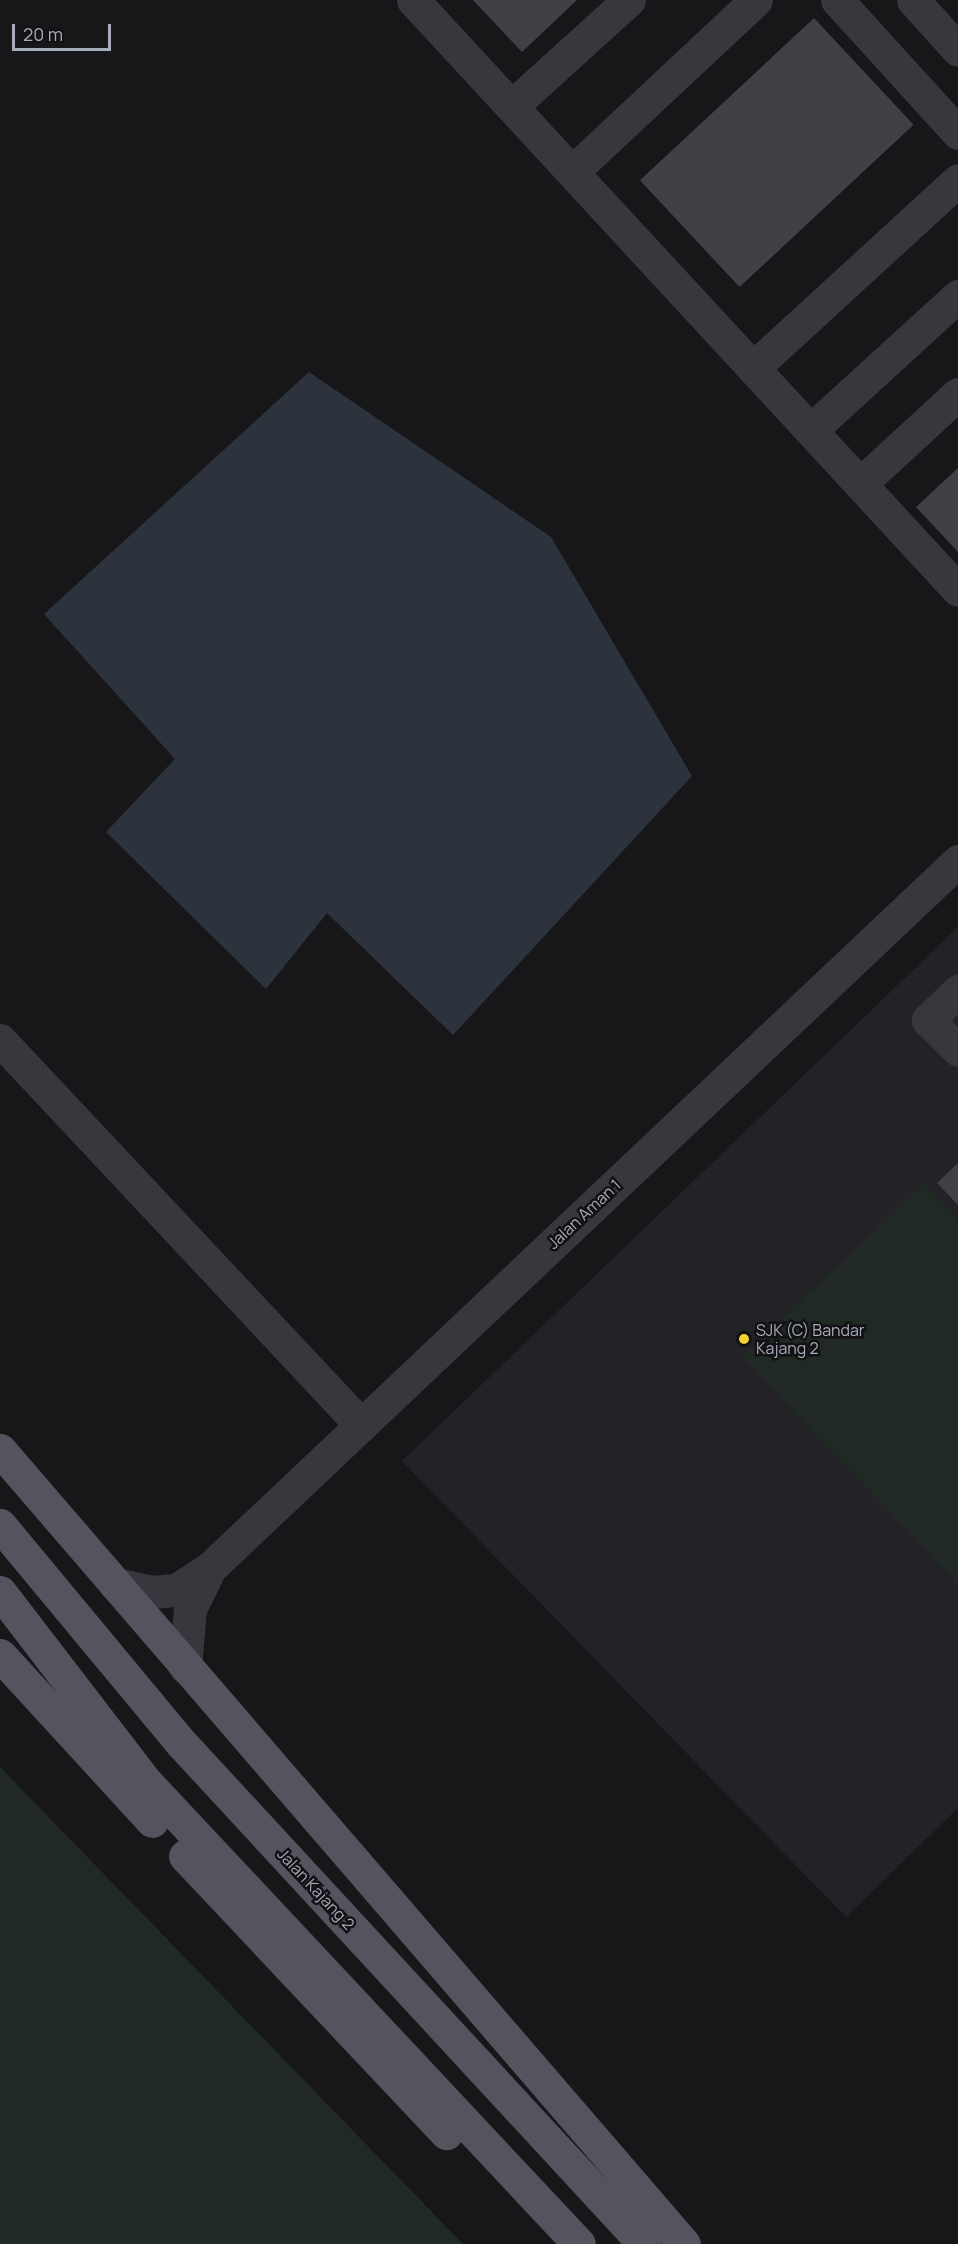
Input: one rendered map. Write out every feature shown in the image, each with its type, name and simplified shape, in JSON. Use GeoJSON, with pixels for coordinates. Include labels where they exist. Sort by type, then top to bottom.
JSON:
{"type":"FeatureCollection","features":[{"type":"Feature","properties":{"kind":"main road"},"geometry":{"type":"LineString","coordinates":[[0,1450],[684,2244]]}},
{"type":"Feature","properties":{"kind":"main road","name":"Jalan Kajang 2"},"geometry":{"type":"LineString","coordinates":[[0,1525],[182,1744],[644,2244]]}},
{"type":"Feature","properties":{"kind":"main road"},"geometry":{"type":"LineString","coordinates":[[0,1592],[146,1782],[333,1977],[579,2244]]}},
{"type":"Feature","properties":{"kind":"main road"},"geometry":{"type":"LineString","coordinates":[[0,1655],[550,2244]]}},
{"type":"Feature","properties":{"kind":"street"},"geometry":{"type":"LineString","coordinates":[[413,0],[958,590]]}},
{"type":"Feature","properties":{"kind":"street"},"geometry":{"type":"LineString","coordinates":[[512,106],[629,0]]}},
{"type":"Feature","properties":{"kind":"street"},"geometry":{"type":"LineString","coordinates":[[572,172],[756,0]]}},
{"type":"Feature","properties":{"kind":"street"},"geometry":{"type":"LineString","coordinates":[[837,0],[958,133]]}},
{"type":"Feature","properties":{"kind":"street"},"geometry":{"type":"LineString","coordinates":[[913,0],[958,50]]}},
{"type":"Feature","properties":{"kind":"street"},"geometry":{"type":"LineString","coordinates":[[753,368],[958,180]]}},
{"type":"Feature","properties":{"kind":"street"},"geometry":{"type":"LineString","coordinates":[[811,430],[958,296]]}},
{"type":"Feature","properties":{"kind":"street"},"geometry":{"type":"LineString","coordinates":[[860,484],[958,394]]}},
{"type":"Feature","properties":{"kind":"street","name":"Jalan Aman 1"},"geometry":{"type":"LineString","coordinates":[[210,1568],[958,862]]}},
{"type":"Feature","properties":{"kind":"street"},"geometry":{"type":"LineString","coordinates":[[958,991],[928,1020],[958,1050]]}},
{"type":"Feature","properties":{"kind":"street"},"geometry":{"type":"LineString","coordinates":[[0,1040],[361,1425]]}},
{"type":"Feature","properties":{"kind":"street"},"geometry":{"type":"LineString","coordinates":[[115,1584],[152,1592],[176,1590],[210,1568]]}},
{"type":"Feature","properties":{"kind":"street"},"geometry":{"type":"LineString","coordinates":[[185,1667],[190,1609],[210,1568]]}},
{"type":"Feature","properties":{"kind":"shaded area"},"geometry":{"type":"Polygon","coordinates":[[[309,372],[551,537],[692,776],[453,1035],[327,913],[266,989],[106,832],[175,759],[44,614],[309,372]]]}},
{"type":"Feature","properties":{"kind":"shaded area","name":"SJK (C) Bandar Kajang 2"},"geometry":{"type":"Polygon","coordinates":[[[958,927],[958,1808],[846,1917],[402,1461],[958,927]]]}},
{"type":"Feature","properties":{"kind":"shaded area"},"geometry":{"type":"Polygon","coordinates":[[[924,1183],[958,1219],[958,1584],[742,1357],[924,1183]]]}},
{"type":"Feature","properties":{"kind":"shaded area"},"geometry":{"type":"Polygon","coordinates":[[[0,1767],[463,2244],[0,2244],[0,1767]]]}},
{"type":"Feature","properties":{"kind":"building"},"geometry":{"type":"Polygon","coordinates":[[[473,0],[577,0],[522,52],[473,0]]]}},
{"type":"Feature","properties":{"kind":"building"},"geometry":{"type":"Polygon","coordinates":[[[814,18],[914,125],[740,287],[640,180],[814,18]]]}},
{"type":"Feature","properties":{"kind":"building"},"geometry":{"type":"Polygon","coordinates":[[[958,468],[958,552],[916,507],[958,468]]]}},
{"type":"Feature","properties":{"kind":"building"},"geometry":{"type":"Polygon","coordinates":[[[958,1163],[958,1205],[937,1183],[958,1163]]]}},
{"type":"Feature","properties":{"kind":"place","name":"SJK (C) Bandar Kajang 2"},"geometry":{"type":"Point","coordinates":[744,1339]}}]}
